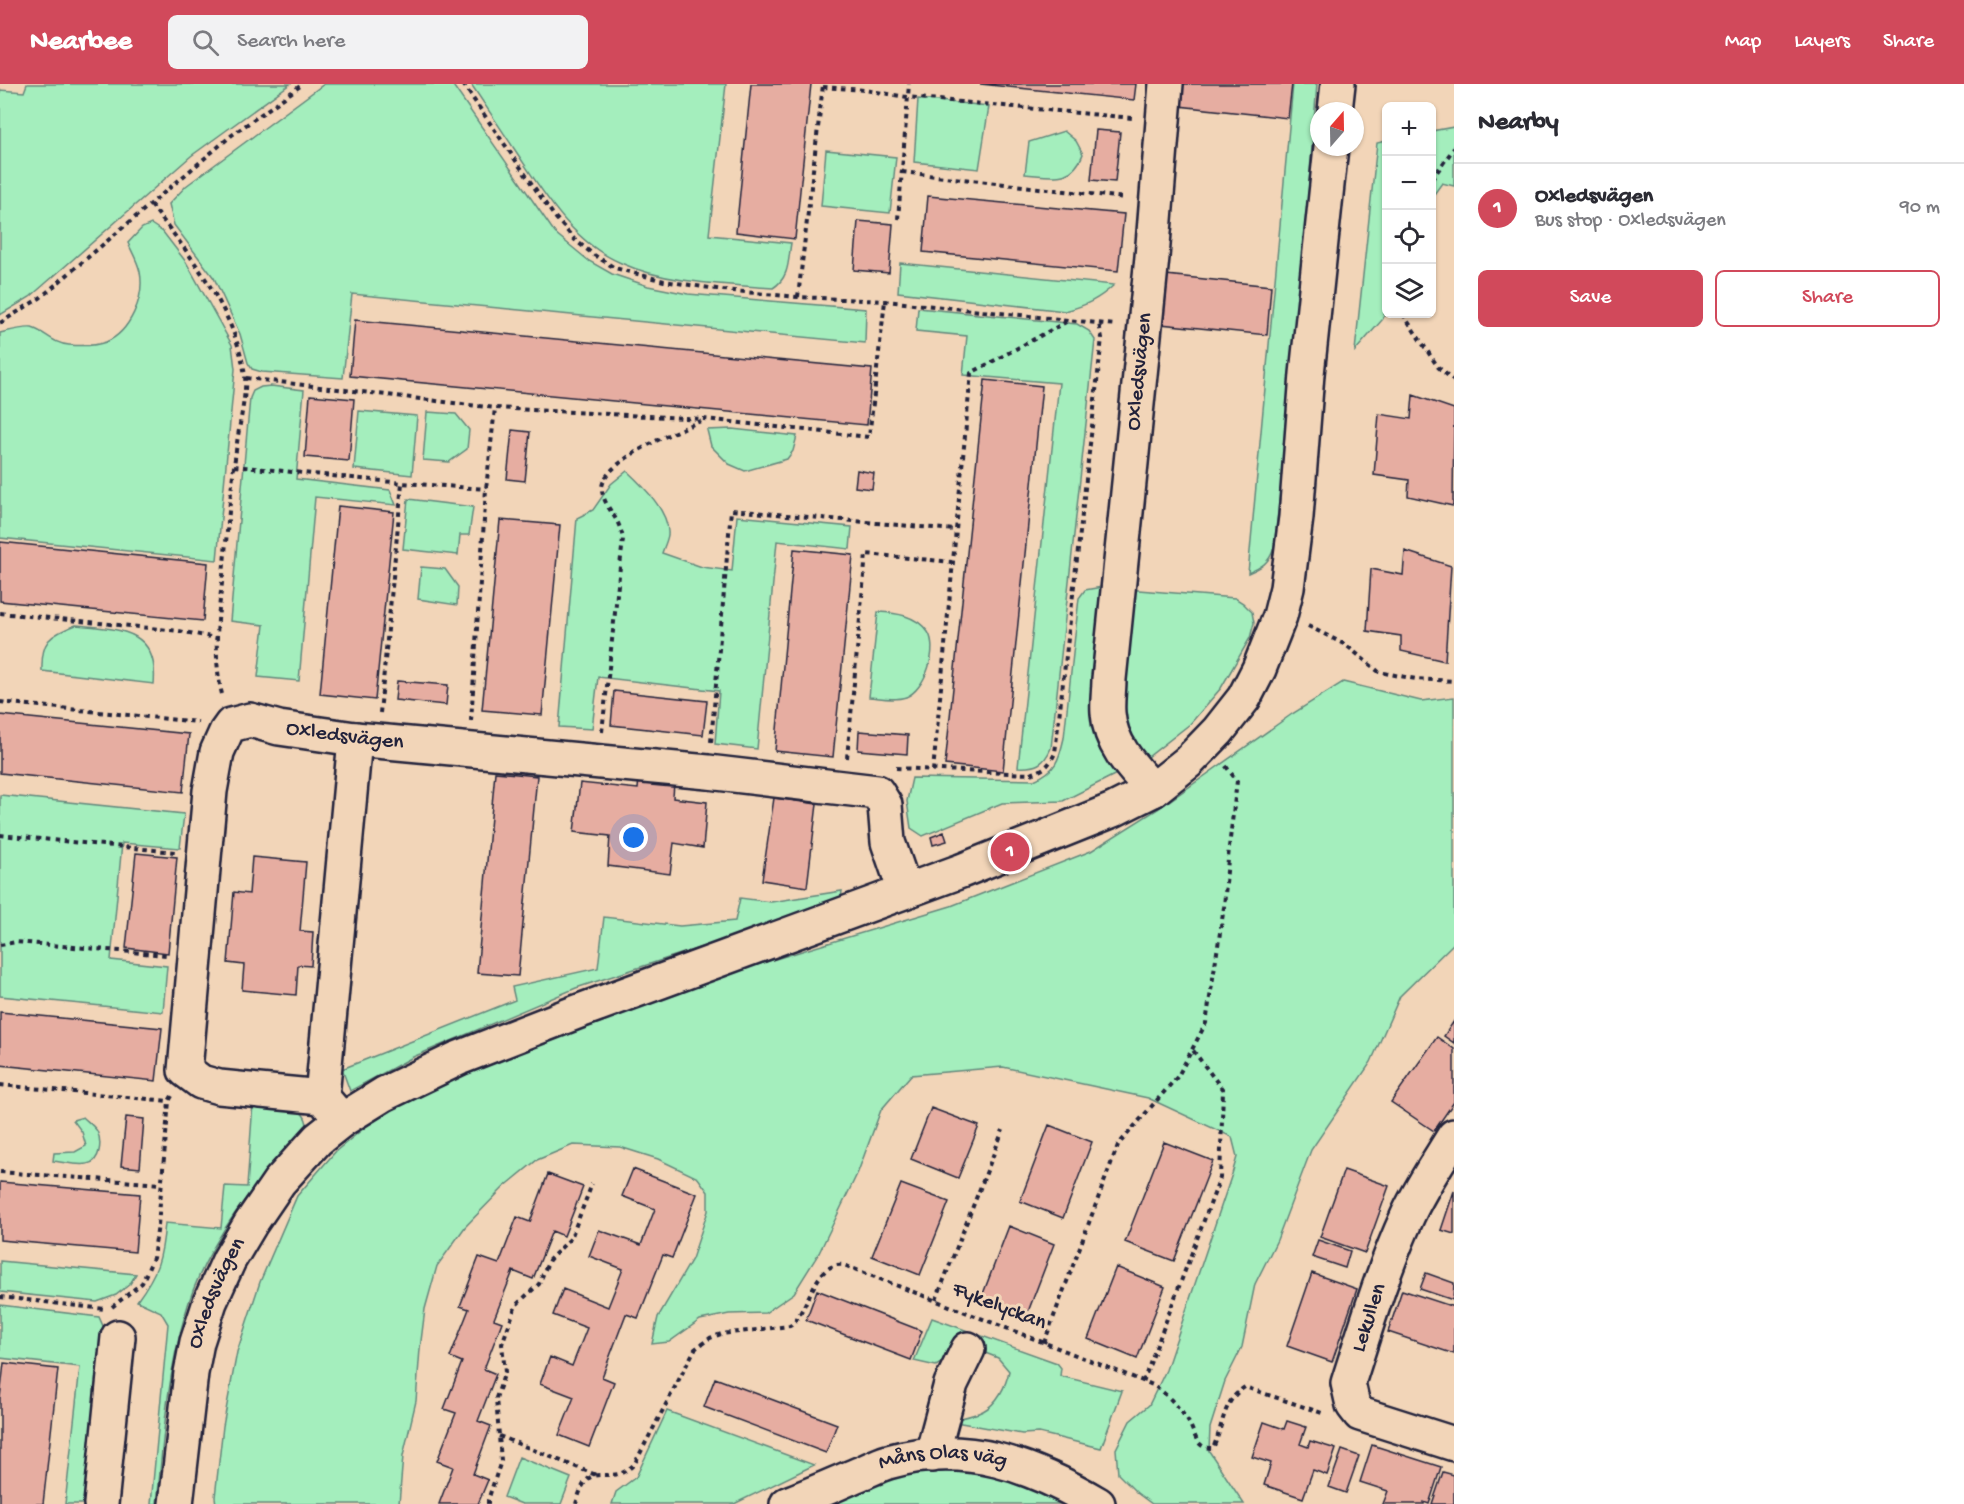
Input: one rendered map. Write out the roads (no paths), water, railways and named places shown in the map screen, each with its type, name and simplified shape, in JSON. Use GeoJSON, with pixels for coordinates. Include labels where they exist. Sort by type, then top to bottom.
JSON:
{"type":"FeatureCollection","features":[{"type":"Feature","properties":{"kind":"street","name":"Oxledsvägen"},"geometry":{"type":"LineString","coordinates":[[1153,790],[1120,750],[1111,729],[1108,712],[1109,679],[1166,84]]}},
{"type":"Feature","properties":{"kind":"street"},"geometry":{"type":"LineString","coordinates":[[1336,102],[1338,84]]}},
{"type":"Feature","properties":{"kind":"street","name":"Oxledsvägen"},"geometry":{"type":"LineString","coordinates":[[905,891],[888,842],[885,805],[877,792],[708,772],[366,739],[279,728],[250,720],[231,725],[217,753],[210,791],[185,1070],[201,1082],[219,1087],[332,1108],[384,1094],[459,1058],[905,891],[1051,835],[1113,810],[1153,790],[1188,762],[1207,743],[1244,699],[1259,669],[1280,616],[1287,588],[1296,517],[1307,374],[1330,156]]}},
{"type":"Feature","properties":{"kind":"street"},"geometry":{"type":"LineString","coordinates":[[332,1108],[366,739]]}},
{"type":"Feature","properties":{"kind":"street","name":"Oxledsvägen"},"geometry":{"type":"LineString","coordinates":[[176,1504],[191,1373],[197,1342],[210,1302],[251,1223],[279,1182],[318,1139],[332,1108]]}},
{"type":"Feature","properties":{"kind":"street","name":"Lekullen"},"geometry":{"type":"LineString","coordinates":[[1454,1136],[1426,1179],[1408,1214],[1394,1247],[1348,1383],[1353,1405],[1360,1414],[1454,1444]]}},
{"type":"Feature","properties":{"kind":"street"},"geometry":{"type":"LineString","coordinates":[[101,1504],[114,1323]]}},
{"type":"Feature","properties":{"kind":"street"},"geometry":{"type":"LineString","coordinates":[[932,1455],[951,1384],[968,1349]]}},
{"type":"Feature","properties":{"kind":"street","name":"Måns Olas väg"},"geometry":{"type":"LineString","coordinates":[[787,1504],[888,1462],[932,1455],[968,1456],[1016,1464],[1040,1473],[1098,1504]]}},
{"type":"Feature","properties":{"kind":"place","name":"Oxledsvägen"},"geometry":{"type":"Point","coordinates":[1010,852]}}]}
